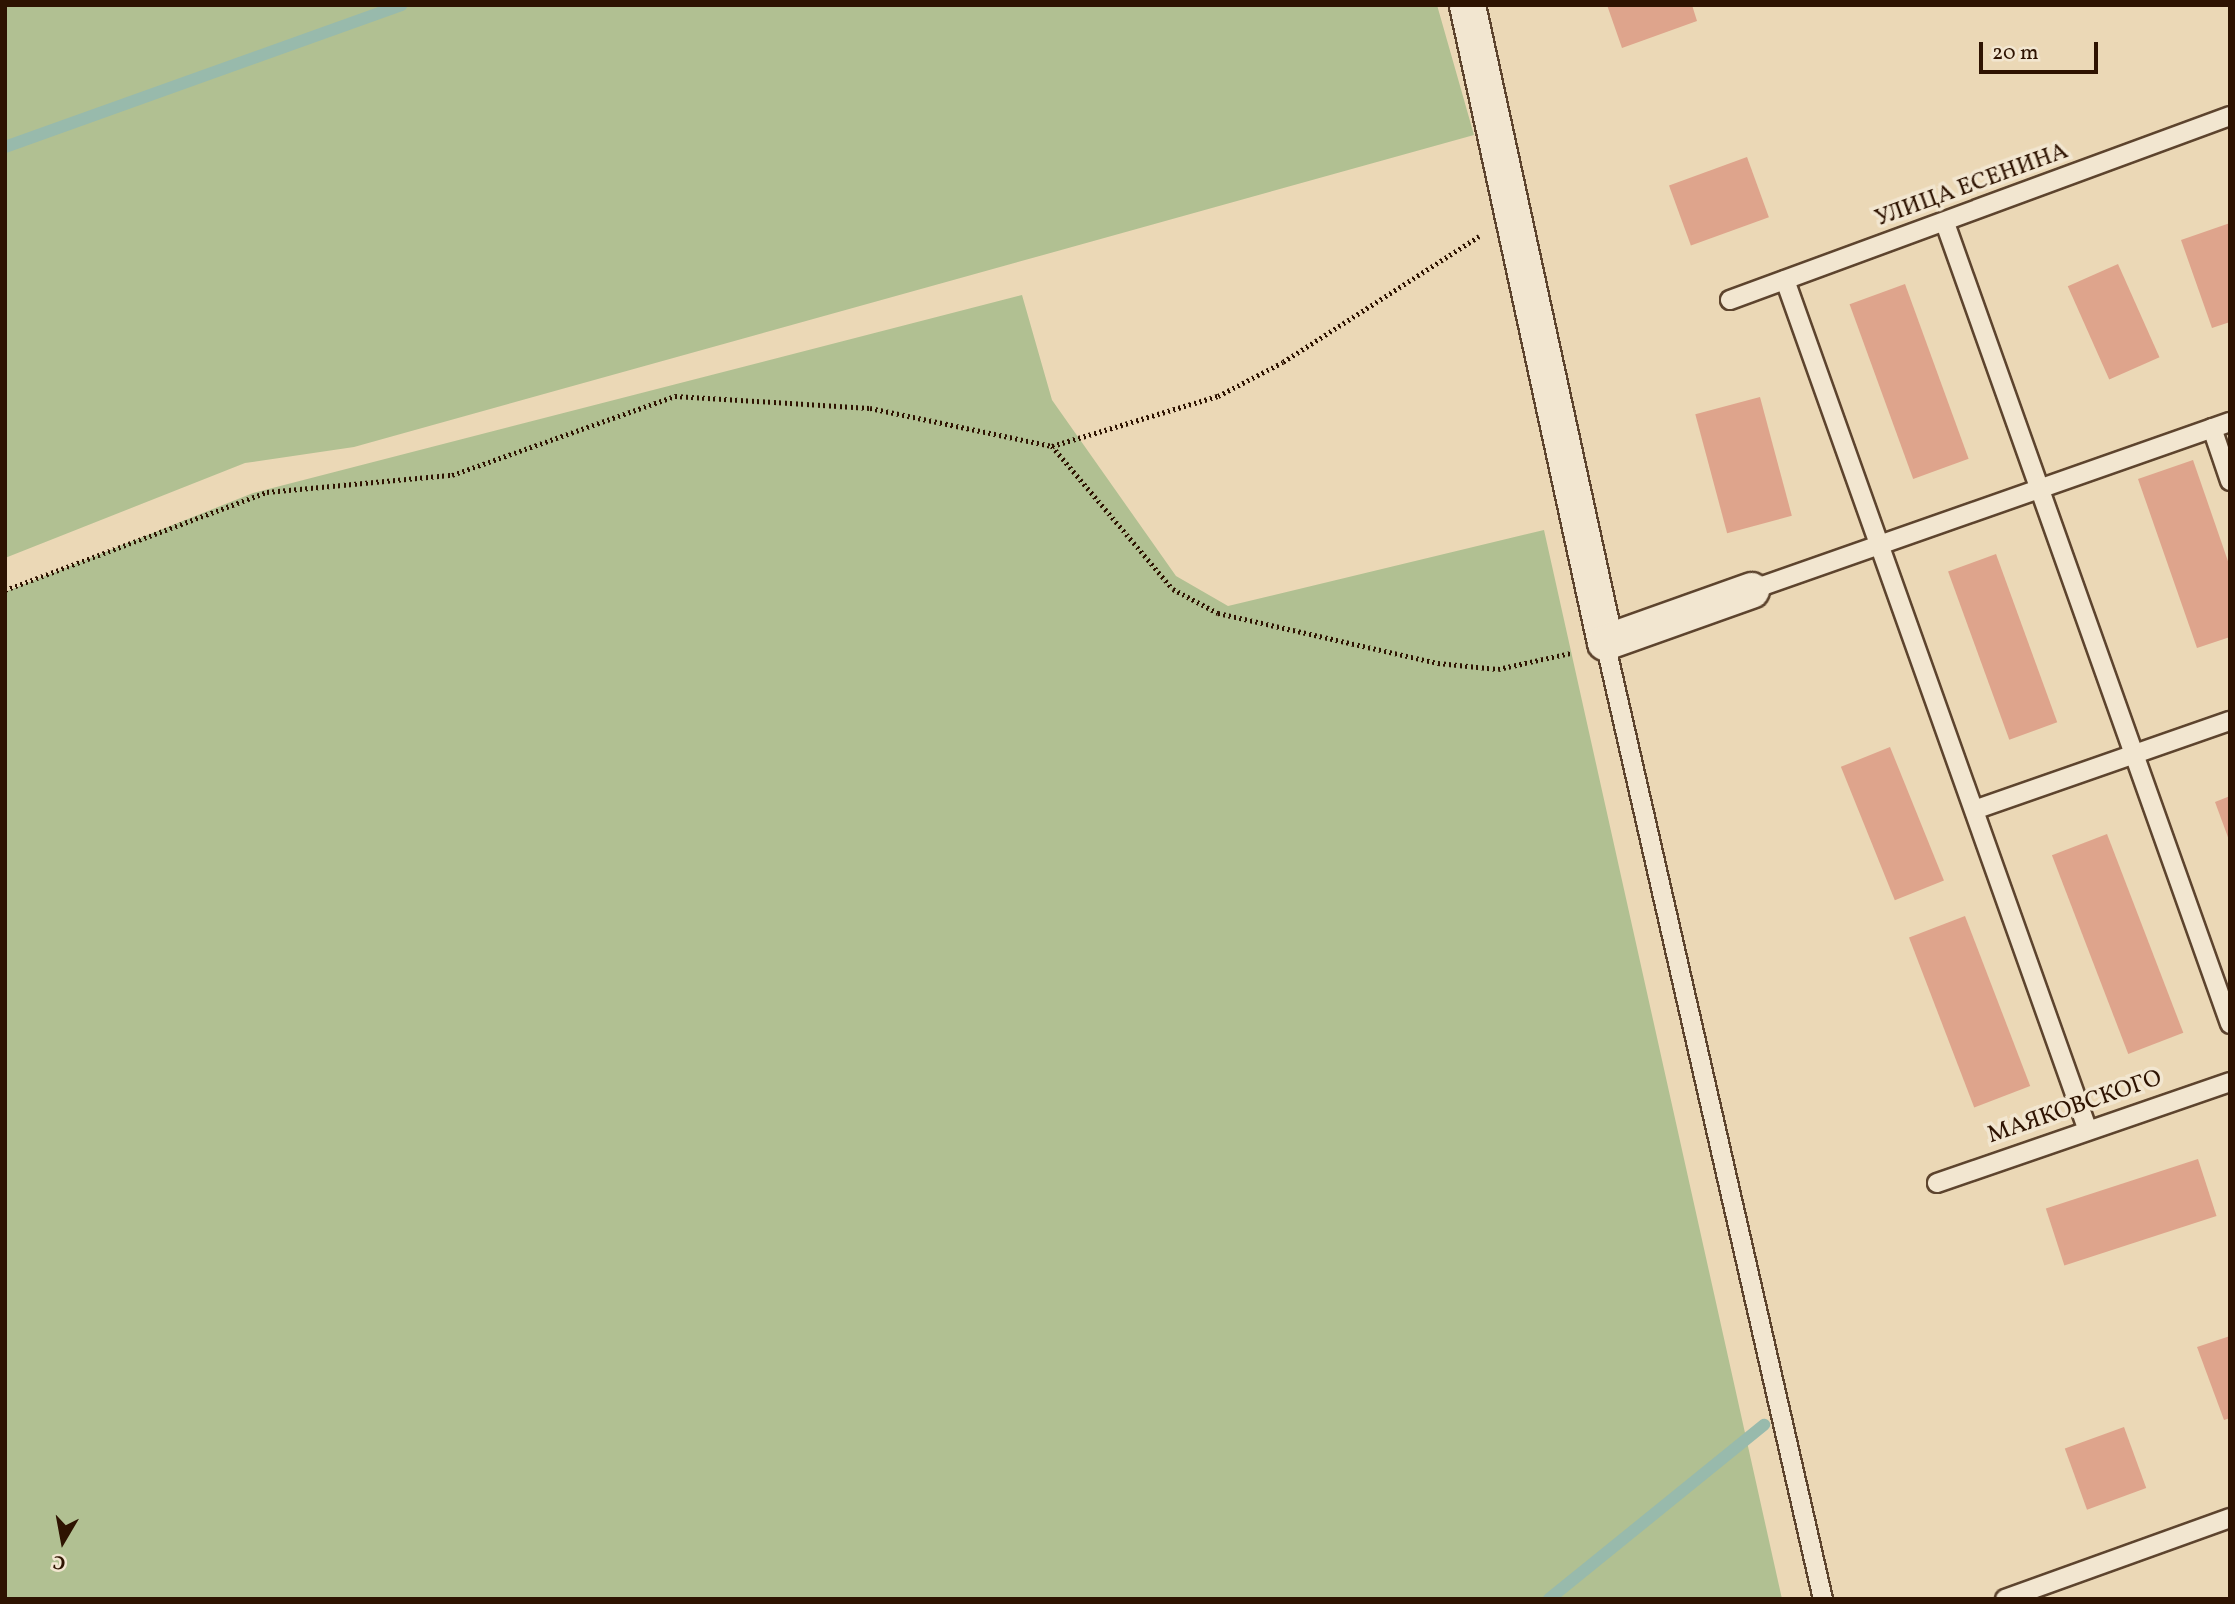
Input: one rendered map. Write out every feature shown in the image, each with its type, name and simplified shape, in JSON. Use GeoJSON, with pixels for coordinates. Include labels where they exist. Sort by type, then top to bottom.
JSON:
{"type":"FeatureCollection","features":[{"type":"Feature","properties":{"kind":"street"},"geometry":{"type":"LineString","coordinates":[[1467,5],[1515,214],[1605,642],[1751,590]]}},
{"type":"Feature","properties":{"kind":"lane","name":"УЛИЦА ЕСЕНИНА"},"geometry":{"type":"LineString","coordinates":[[1730,300],[2230,116]]}},
{"type":"Feature","properties":{"kind":"lane"},"geometry":{"type":"LineString","coordinates":[[1945,223],[2037,490],[2136,754],[2230,1024]]}},
{"type":"Feature","properties":{"kind":"lane"},"geometry":{"type":"LineString","coordinates":[[1785,280],[1878,546],[1977,809],[2087,1128]]}},
{"type":"Feature","properties":{"kind":"lane"},"geometry":{"type":"LineString","coordinates":[[1751,590],[2230,422]]}},
{"type":"Feature","properties":{"kind":"lane"},"geometry":{"type":"LineString","coordinates":[[2212,428],[2230,481]]}},
{"type":"Feature","properties":{"kind":"lane"},"geometry":{"type":"LineString","coordinates":[[1605,642],[1823,1599]]}},
{"type":"Feature","properties":{"kind":"lane"},"geometry":{"type":"LineString","coordinates":[[1977,809],[2230,721]]}},
{"type":"Feature","properties":{"kind":"lane","name":"МАЯКОВСКОГО"},"geometry":{"type":"LineString","coordinates":[[1937,1183],[2087,1128],[2230,1082]]}},
{"type":"Feature","properties":{"kind":"lane"},"geometry":{"type":"LineString","coordinates":[[2005,1599],[2230,1518]]}},
{"type":"Feature","properties":{"kind":"path"},"geometry":{"type":"LineString","coordinates":[[5,590],[267,492],[452,475],[675,396],[870,408],[1052,446],[1218,396],[1283,362],[1515,214]]}},
{"type":"Feature","properties":{"kind":"path"},"geometry":{"type":"LineString","coordinates":[[1052,446],[1173,589],[1218,613],[1438,663],[1498,668],[1538,664],[1605,642]]}},
{"type":"Feature","properties":{"kind":"green space"},"geometry":{"type":"Polygon","coordinates":[[[5,5],[1437,5],[1474,135],[354,447],[245,463],[5,558],[5,5]]]}},
{"type":"Feature","properties":{"kind":"green space"},"geometry":{"type":"Polygon","coordinates":[[[1022,295],[1052,400],[1176,576],[1228,606],[1544,530],[1782,1599],[5,1599],[5,592],[253,493],[1022,295]]]}},
{"type":"Feature","properties":{"kind":"building"},"geometry":{"type":"Polygon","coordinates":[[[1607,5],[1692,5],[1697,21],[1622,48],[1607,5]]]}},
{"type":"Feature","properties":{"kind":"building"},"geometry":{"type":"Polygon","coordinates":[[[1747,157],[1769,217],[1691,246],[1669,185],[1747,157]]]}},
{"type":"Feature","properties":{"kind":"building"},"geometry":{"type":"Polygon","coordinates":[[[2230,223],[2230,322],[2212,328],[2181,240],[2230,223]]]}},
{"type":"Feature","properties":{"kind":"building"},"geometry":{"type":"Polygon","coordinates":[[[2118,264],[2159,357],[2109,380],[2068,286],[2118,264]]]}},
{"type":"Feature","properties":{"kind":"building"},"geometry":{"type":"Polygon","coordinates":[[[1905,284],[1969,459],[1913,479],[1850,304],[1905,284]]]}},
{"type":"Feature","properties":{"kind":"building"},"geometry":{"type":"Polygon","coordinates":[[[1760,397],[1792,516],[1727,533],[1695,414],[1760,397]]]}},
{"type":"Feature","properties":{"kind":"building"},"geometry":{"type":"Polygon","coordinates":[[[2193,460],[2230,567],[2230,637],[2197,648],[2138,479],[2193,460]]]}},
{"type":"Feature","properties":{"kind":"building"},"geometry":{"type":"Polygon","coordinates":[[[1996,554],[2057,722],[2009,740],[1948,571],[1996,554]]]}},
{"type":"Feature","properties":{"kind":"building"},"geometry":{"type":"Polygon","coordinates":[[[1890,747],[1944,881],[1895,900],[1841,767],[1890,747]]]}},
{"type":"Feature","properties":{"kind":"building"},"geometry":{"type":"Polygon","coordinates":[[[2230,796],[2230,840],[2229,840],[2215,802],[2230,796]]]}},
{"type":"Feature","properties":{"kind":"building"},"geometry":{"type":"Polygon","coordinates":[[[2107,834],[2183,1033],[2128,1054],[2052,855],[2107,834]]]}},
{"type":"Feature","properties":{"kind":"building"},"geometry":{"type":"Polygon","coordinates":[[[1965,916],[2030,1086],[1974,1107],[1909,938],[1965,916]]]}},
{"type":"Feature","properties":{"kind":"building"},"geometry":{"type":"Polygon","coordinates":[[[2198,1159],[2217,1216],[2064,1266],[2046,1208],[2198,1159]]]}},
{"type":"Feature","properties":{"kind":"building"},"geometry":{"type":"Polygon","coordinates":[[[2230,1336],[2230,1418],[2224,1420],[2197,1347],[2230,1336]]]}},
{"type":"Feature","properties":{"kind":"building"},"geometry":{"type":"Polygon","coordinates":[[[2124,1427],[2146,1488],[2087,1510],[2065,1449],[2124,1427]]]}},
{"type":"Feature","properties":{"kind":"waterway"},"geometry":{"type":"LineString","coordinates":[[5,147],[401,5]]}},
{"type":"Feature","properties":{"kind":"waterway"},"geometry":{"type":"LineString","coordinates":[[1549,1599],[1764,1425]]}}]}
